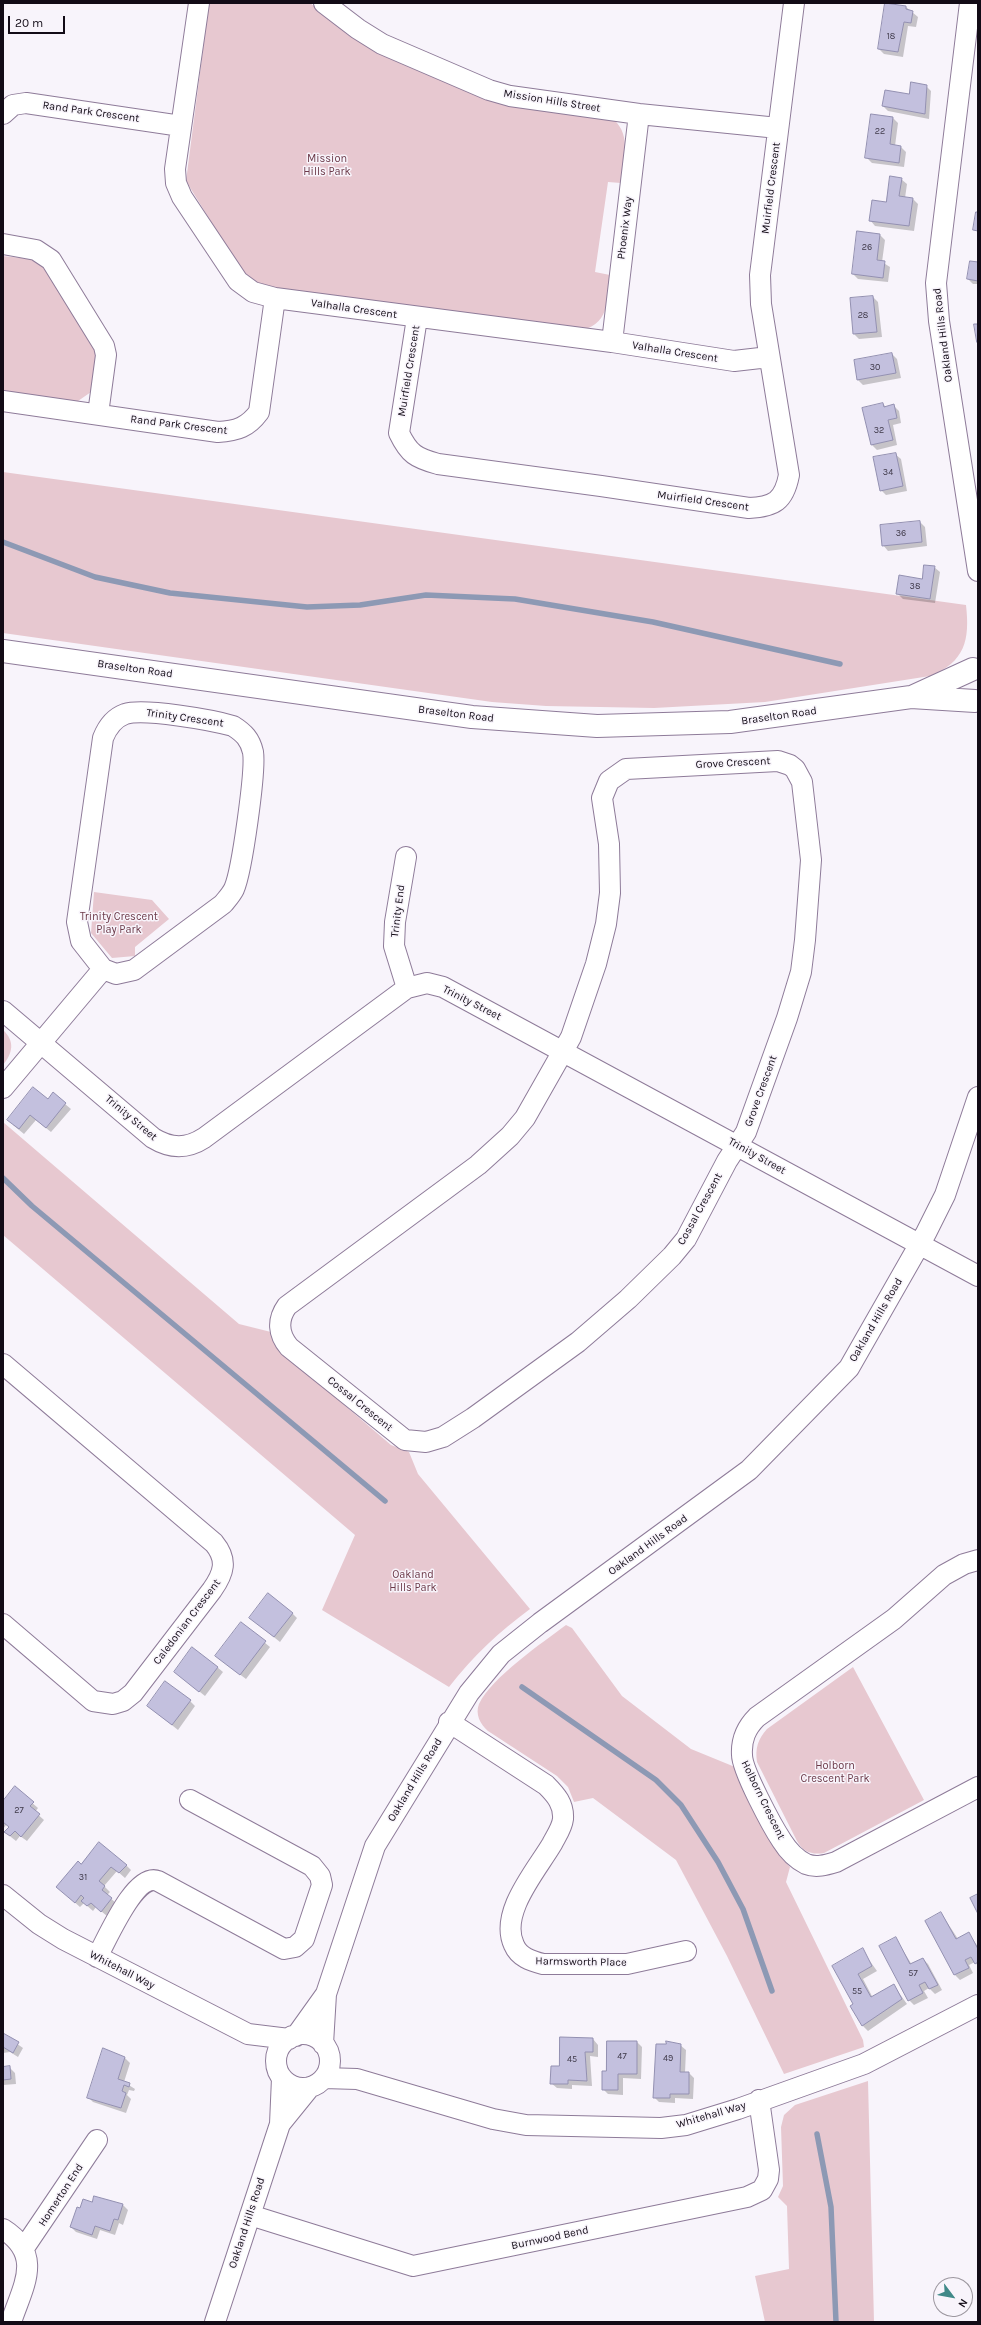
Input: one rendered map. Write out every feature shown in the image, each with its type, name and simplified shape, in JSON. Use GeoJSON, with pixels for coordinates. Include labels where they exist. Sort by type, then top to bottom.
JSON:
{"type":"FeatureCollection","features":[{"type":"Feature","properties":{"kind":"street","name":"Valhalla Crescent"},"geometry":{"type":"LineString","coordinates":[[199,3],[175,169],[176,183],[182,197],[238,281],[253,292],[275,298],[417,318],[612,342],[734,361],[769,357]]}},
{"type":"Feature","properties":{"kind":"street","name":"Mission Hills Street"},"geometry":{"type":"LineString","coordinates":[[324,3],[358,29],[382,44],[489,90],[536,100],[639,114],[778,128]]}},
{"type":"Feature","properties":{"kind":"street","name":"Muirfield Crescent"},"geometry":{"type":"LineString","coordinates":[[417,318],[399,433],[405,447],[418,459],[438,464],[748,508],[766,507],[774,504],[787,486],[789,475],[786,445],[769,357],[761,304],[760,275],[794,3]]}},
{"type":"Feature","properties":{"kind":"street","name":"Oakland Hills Road"},"geometry":{"type":"LineString","coordinates":[[970,3],[936,283],[938,321],[978,571]]}},
{"type":"Feature","properties":{"kind":"street","name":"Rand Park Crescent"},"geometry":{"type":"LineString","coordinates":[[3,114],[13,105],[26,103],[181,126]]}},
{"type":"Feature","properties":{"kind":"street","name":"Phoenix Way"},"geometry":{"type":"LineString","coordinates":[[612,342],[639,114]]}},
{"type":"Feature","properties":{"kind":"street"},"geometry":{"type":"LineString","coordinates":[[3,244],[36,250],[51,260],[104,346],[106,355],[98,414]]}},
{"type":"Feature","properties":{"kind":"street","name":"Rand Park Crescent"},"geometry":{"type":"LineString","coordinates":[[3,401],[218,432],[234,431],[244,426],[259,412],[275,298]]}},
{"type":"Feature","properties":{"kind":"street","name":"Braselton Road"},"geometry":{"type":"LineString","coordinates":[[3,651],[472,717],[597,726],[730,722],[911,697],[976,702]]}},
{"type":"Feature","properties":{"kind":"street"},"geometry":{"type":"LineString","coordinates":[[975,666],[969,679],[969,689],[976,702]]}},
{"type":"Feature","properties":{"kind":"street","name":"Braselton Road"},"geometry":{"type":"LineString","coordinates":[[911,697],[975,666]]}},
{"type":"Feature","properties":{"kind":"street","name":"Trinity Crescent"},"geometry":{"type":"LineString","coordinates":[[141,712],[233,726],[244,733],[250,743],[254,765],[240,866],[230,896],[223,904],[134,970],[116,974],[103,969],[81,941],[77,922],[105,732],[121,716],[141,712]]}},
{"type":"Feature","properties":{"kind":"street","name":"Grove Crescent"},"geometry":{"type":"LineString","coordinates":[[563,1050],[571,1037],[594,971],[606,924],[610,868],[609,844],[602,798],[609,781],[626,769],[778,761],[790,765],[796,769],[802,782],[811,860],[800,972],[756,1108],[746,1132],[737,1145]]}},
{"type":"Feature","properties":{"kind":"street","name":"Trinity End"},"geometry":{"type":"LineString","coordinates":[[406,858],[396,922],[394,946],[407,988]]}},
{"type":"Feature","properties":{"kind":"street"},"geometry":{"type":"LineString","coordinates":[[3,1088],[103,969]]}},
{"type":"Feature","properties":{"kind":"street","name":"Trinity Street"},"geometry":{"type":"LineString","coordinates":[[3,1011],[154,1138],[170,1146],[187,1146],[204,1138],[407,988],[427,983],[443,987],[563,1050],[978,1276]]}},
{"type":"Feature","properties":{"kind":"street","name":"Cossal Crescent"},"geometry":{"type":"LineString","coordinates":[[563,1050],[525,1118],[495,1151],[287,1306],[280,1319],[280,1334],[289,1347],[405,1440],[426,1442],[442,1437],[473,1418],[578,1342],[628,1299],[672,1256],[686,1239],[737,1145]]}},
{"type":"Feature","properties":{"kind":"street","name":"Oakland Hills Road"},"geometry":{"type":"LineString","coordinates":[[326,2051],[326,1994],[375,1846],[449,1722],[477,1682],[501,1654],[540,1622],[748,1470],[849,1368],[919,1245],[945,1195],[978,1097]]}},
{"type":"Feature","properties":{"kind":"street","name":"Caledonian Crescent"},"geometry":{"type":"LineString","coordinates":[[3,1364],[214,1543],[224,1559],[224,1567],[220,1578],[212,1590],[133,1692],[123,1701],[113,1704],[93,1701],[3,1624]]}},
{"type":"Feature","properties":{"kind":"street","name":"Holborn Crescent"},"geometry":{"type":"LineString","coordinates":[[978,1560],[964,1564],[944,1575],[894,1619],[758,1717],[746,1730],[742,1743],[742,1757],[746,1770],[782,1842],[794,1856],[805,1863],[814,1866],[836,1862],[978,1787]]}},
{"type":"Feature","properties":{"kind":"street","name":"Harmsworth Place"},"geometry":{"type":"LineString","coordinates":[[449,1722],[546,1785],[557,1795],[560,1803],[563,1820],[560,1830],[515,1905],[510,1932],[516,1950],[530,1961],[543,1964],[627,1964],[686,1952]]}},
{"type":"Feature","properties":{"kind":"street"},"geometry":{"type":"LineString","coordinates":[[97,1957],[130,1896],[145,1881],[154,1880],[284,1949],[295,1947],[304,1939],[322,1885],[318,1872],[312,1866],[190,1800]]}},
{"type":"Feature","properties":{"kind":"street","name":"Whitehall Way"},"geometry":{"type":"LineString","coordinates":[[3,1895],[39,1924],[97,1957],[248,2034],[279,2071]]}},
{"type":"Feature","properties":{"kind":"street","name":"Oakland Hills Road"},"geometry":{"type":"LineString","coordinates":[[293,2037],[326,1994]]}},
{"type":"Feature","properties":{"kind":"street","name":"Whitehall Way"},"geometry":{"type":"LineString","coordinates":[[317,2083],[357,2079],[447,2107],[493,2119],[526,2125],[661,2128],[686,2125],[864,2064],[978,2005]]}},
{"type":"Feature","properties":{"kind":"street","name":"Whitehall Way"},"geometry":{"type":"LineString","coordinates":[[248,2034],[293,2037]]}},
{"type":"Feature","properties":{"kind":"street"},"geometry":{"type":"LineString","coordinates":[[312,2036],[326,2051],[328,2071],[317,2083],[294,2086],[279,2071],[278,2050],[293,2037],[312,2036]]}},
{"type":"Feature","properties":{"kind":"street","name":"Whitehall Way"},"geometry":{"type":"LineString","coordinates":[[326,2051],[357,2079]]}},
{"type":"Feature","properties":{"kind":"street","name":"Oakland Hills Road"},"geometry":{"type":"LineString","coordinates":[[214,2322],[280,2124],[279,2071]]}},
{"type":"Feature","properties":{"kind":"street","name":"Oakland Hills Road"},"geometry":{"type":"LineString","coordinates":[[280,2124],[317,2083]]}},
{"type":"Feature","properties":{"kind":"street","name":"Burnwood Bend"},"geometry":{"type":"LineString","coordinates":[[250,2215],[413,2266],[747,2197],[762,2190],[768,2179],[769,2170],[759,2100]]}},
{"type":"Feature","properties":{"kind":"street","name":"Homerton End"},"geometry":{"type":"LineString","coordinates":[[24,2248],[97,2140]]}},
{"type":"Feature","properties":{"kind":"street"},"geometry":{"type":"LineString","coordinates":[[3,2229],[16,2238],[24,2248],[27,2260],[27,2276],[11,2322]]}},
{"type":"Feature","properties":{"kind":"green space","name":"Mission Hills Park"},"geometry":{"type":"Polygon","coordinates":[[[209,3],[310,3],[365,44],[614,120],[620,126],[625,141],[625,149],[621,183],[608,182],[595,272],[610,275],[607,303],[601,318],[596,324],[577,331],[263,287],[247,280],[186,181],[209,3]]]}},
{"type":"Feature","properties":{"kind":"green space"},"geometry":{"type":"Polygon","coordinates":[[[3,256],[39,260],[98,350],[91,392],[78,401],[71,403],[3,394],[3,256]]]}},
{"type":"Feature","properties":{"kind":"green space"},"geometry":{"type":"Polygon","coordinates":[[[3,472],[966,605],[966,639],[958,657],[951,664],[930,676],[765,702],[654,708],[546,706],[492,702],[3,633],[3,472]]]}},
{"type":"Feature","properties":{"kind":"green space","name":"Trinity Crescent Play Park"},"geometry":{"type":"Polygon","coordinates":[[[94,892],[152,900],[169,919],[135,947],[135,956],[112,958],[91,933],[94,892]]]}},
{"type":"Feature","properties":{"kind":"green space"},"geometry":{"type":"Polygon","coordinates":[[[3,1030],[7,1034],[11,1043],[11,1052],[3,1065],[3,1030]]]}},
{"type":"Feature","properties":{"kind":"green space","name":"Oakland Hills Park"},"geometry":{"type":"Polygon","coordinates":[[[3,1122],[239,1324],[271,1332],[280,1350],[391,1445],[409,1452],[418,1474],[530,1609],[487,1645],[467,1665],[449,1687],[322,1610],[355,1535],[3,1235],[3,1122]]]}},
{"type":"Feature","properties":{"kind":"green space"},"geometry":{"type":"Polygon","coordinates":[[[566,1625],[572,1628],[622,1696],[691,1749],[735,1767],[780,1856],[790,1867],[786,1882],[863,2040],[864,2047],[784,2074],[727,1956],[676,1860],[593,1798],[574,1802],[568,1787],[557,1776],[488,1731],[483,1725],[479,1719],[478,1708],[485,1694],[518,1661],[566,1625]]]}},
{"type":"Feature","properties":{"kind":"green space","name":"Holborn Crescent Park"},"geometry":{"type":"Polygon","coordinates":[[[853,1667],[924,1800],[824,1853],[816,1854],[808,1852],[799,1845],[757,1762],[756,1752],[759,1740],[767,1729],[853,1667]]]}},
{"type":"Feature","properties":{"kind":"green space"},"geometry":{"type":"Polygon","coordinates":[[[868,2081],[874,2322],[765,2322],[755,2276],[789,2269],[787,2206],[778,2197],[783,2186],[781,2127],[784,2115],[795,2105],[868,2081]]]}},
{"type":"Feature","properties":{"kind":"building"},"geometry":{"type":"Polygon","coordinates":[[[885,3],[906,6],[906,9],[913,11],[911,23],[904,22],[898,52],[878,49],[885,3]]]}},
{"type":"Feature","properties":{"kind":"building"},"geometry":{"type":"Polygon","coordinates":[[[911,82],[927,85],[925,114],[882,106],[885,90],[909,94],[911,82]]]}},
{"type":"Feature","properties":{"kind":"building"},"geometry":{"type":"Polygon","coordinates":[[[871,114],[893,117],[890,144],[901,146],[899,163],[865,158],[871,114]]]}},
{"type":"Feature","properties":{"kind":"building"},"geometry":{"type":"Polygon","coordinates":[[[890,176],[902,178],[899,196],[913,198],[909,226],[869,221],[872,200],[886,202],[890,176]]]}},
{"type":"Feature","properties":{"kind":"building"},"geometry":{"type":"Polygon","coordinates":[[[976,212],[978,212],[978,231],[973,230],[976,212]]]}},
{"type":"Feature","properties":{"kind":"building"},"geometry":{"type":"Polygon","coordinates":[[[857,231],[880,234],[877,260],[885,261],[883,278],[852,274],[857,231]]]}},
{"type":"Feature","properties":{"kind":"building"},"geometry":{"type":"Polygon","coordinates":[[[970,261],[978,262],[978,281],[967,279],[970,261]]]}},
{"type":"Feature","properties":{"kind":"building"},"geometry":{"type":"Polygon","coordinates":[[[873,296],[877,332],[853,334],[850,298],[873,296]]]}},
{"type":"Feature","properties":{"kind":"building"},"geometry":{"type":"Polygon","coordinates":[[[974,324],[978,324],[977,342],[974,324]]]}},
{"type":"Feature","properties":{"kind":"building"},"geometry":{"type":"Polygon","coordinates":[[[892,353],[896,373],[857,380],[854,360],[892,353]]]}},
{"type":"Feature","properties":{"kind":"building"},"geometry":{"type":"Polygon","coordinates":[[[883,403],[884,407],[894,404],[897,418],[888,420],[893,440],[871,445],[862,408],[883,403]]]}},
{"type":"Feature","properties":{"kind":"building"},"geometry":{"type":"Polygon","coordinates":[[[896,453],[903,486],[880,491],[873,457],[896,453]]]}},
{"type":"Feature","properties":{"kind":"building"},"geometry":{"type":"Polygon","coordinates":[[[920,521],[922,542],[882,546],[880,525],[920,521]]]}},
{"type":"Feature","properties":{"kind":"building"},"geometry":{"type":"Polygon","coordinates":[[[924,565],[935,566],[930,599],[896,594],[899,575],[922,579],[924,565]]]}},
{"type":"Feature","properties":{"kind":"building"},"geometry":{"type":"Polygon","coordinates":[[[33,1087],[48,1099],[53,1092],[66,1103],[46,1128],[30,1115],[19,1129],[7,1120],[33,1087]]]}},
{"type":"Feature","properties":{"kind":"building"},"geometry":{"type":"Polygon","coordinates":[[[268,1593],[293,1613],[274,1637],[249,1618],[268,1593]]]}},
{"type":"Feature","properties":{"kind":"building"},"geometry":{"type":"Polygon","coordinates":[[[241,1622],[266,1641],[240,1675],[215,1656],[241,1622]]]}},
{"type":"Feature","properties":{"kind":"building"},"geometry":{"type":"Polygon","coordinates":[[[192,1647],[218,1667],[199,1692],[174,1672],[192,1647]]]}},
{"type":"Feature","properties":{"kind":"building"},"geometry":{"type":"Polygon","coordinates":[[[165,1681],[191,1700],[172,1725],[147,1706],[165,1681]]]}},
{"type":"Feature","properties":{"kind":"building"},"geometry":{"type":"Polygon","coordinates":[[[15,1786],[34,1802],[30,1806],[40,1814],[21,1837],[15,1831],[10,1836],[4,1832],[9,1827],[3,1822],[3,1801],[15,1786]]]}},
{"type":"Feature","properties":{"kind":"building"},"geometry":{"type":"Polygon","coordinates":[[[99,1842],[127,1865],[119,1873],[111,1867],[99,1881],[105,1886],[102,1890],[112,1898],[101,1912],[91,1903],[87,1906],[81,1901],[84,1898],[81,1895],[75,1903],[56,1887],[78,1861],[81,1864],[99,1842]]]}},
{"type":"Feature","properties":{"kind":"building"},"geometry":{"type":"Polygon","coordinates":[[[978,1894],[978,1914],[970,1898],[978,1894]]]}},
{"type":"Feature","properties":{"kind":"building"},"geometry":{"type":"Polygon","coordinates":[[[941,1912],[956,1939],[969,1932],[978,1949],[978,1962],[975,1964],[971,1957],[965,1960],[969,1968],[954,1975],[925,1921],[941,1912]]]}},
{"type":"Feature","properties":{"kind":"building"},"geometry":{"type":"Polygon","coordinates":[[[896,1937],[910,1964],[923,1958],[938,1985],[929,1989],[925,1982],[919,1985],[923,1993],[908,2001],[879,1946],[896,1937]]]}},
{"type":"Feature","properties":{"kind":"building"},"geometry":{"type":"Polygon","coordinates":[[[863,1948],[872,1966],[858,1974],[871,1997],[894,1984],[902,1999],[862,2026],[850,2006],[853,2004],[832,1966],[863,1948]]]}},
{"type":"Feature","properties":{"kind":"building"},"geometry":{"type":"Polygon","coordinates":[[[3,2033],[19,2042],[13,2053],[3,2047],[3,2033]]]}},
{"type":"Feature","properties":{"kind":"building"},"geometry":{"type":"Polygon","coordinates":[[[560,2037],[593,2038],[593,2052],[585,2052],[587,2081],[568,2080],[568,2084],[550,2084],[551,2066],[559,2066],[560,2037]]]}},
{"type":"Feature","properties":{"kind":"building"},"geometry":{"type":"Polygon","coordinates":[[[607,2041],[637,2041],[637,2074],[618,2074],[618,2090],[602,2090],[602,2071],[606,2071],[607,2041]]]}},
{"type":"Feature","properties":{"kind":"building"},"geometry":{"type":"Polygon","coordinates":[[[666,2041],[681,2044],[680,2072],[689,2072],[689,2094],[670,2094],[670,2098],[653,2098],[656,2044],[666,2044],[666,2041]]]}},
{"type":"Feature","properties":{"kind":"building"},"geometry":{"type":"Polygon","coordinates":[[[103,2048],[125,2057],[118,2079],[130,2083],[129,2087],[124,2085],[122,2091],[126,2093],[121,2108],[87,2098],[103,2048]]]}},
{"type":"Feature","properties":{"kind":"building"},"geometry":{"type":"Polygon","coordinates":[[[10,2066],[11,2079],[3,2080],[3,2067],[10,2066]]]}},
{"type":"Feature","properties":{"kind":"building"},"geometry":{"type":"Polygon","coordinates":[[[94,2196],[123,2204],[118,2220],[114,2219],[110,2231],[95,2226],[92,2235],[70,2227],[77,2207],[80,2208],[83,2199],[92,2202],[94,2196]]]}},
{"type":"Feature","properties":{"kind":"waterway"},"geometry":{"type":"LineString","coordinates":[[3,542],[95,577],[170,593],[307,607],[360,605],[426,595],[515,599],[653,622],[840,664]]}},
{"type":"Feature","properties":{"kind":"waterway"},"geometry":{"type":"LineString","coordinates":[[3,1178],[32,1206],[385,1501]]}},
{"type":"Feature","properties":{"kind":"waterway"},"geometry":{"type":"LineString","coordinates":[[522,1687],[656,1780],[681,1805],[718,1862],[743,1909],[772,1991]]}},
{"type":"Feature","properties":{"kind":"waterway"},"geometry":{"type":"LineString","coordinates":[[817,2134],[831,2207],[836,2322]]}}]}
